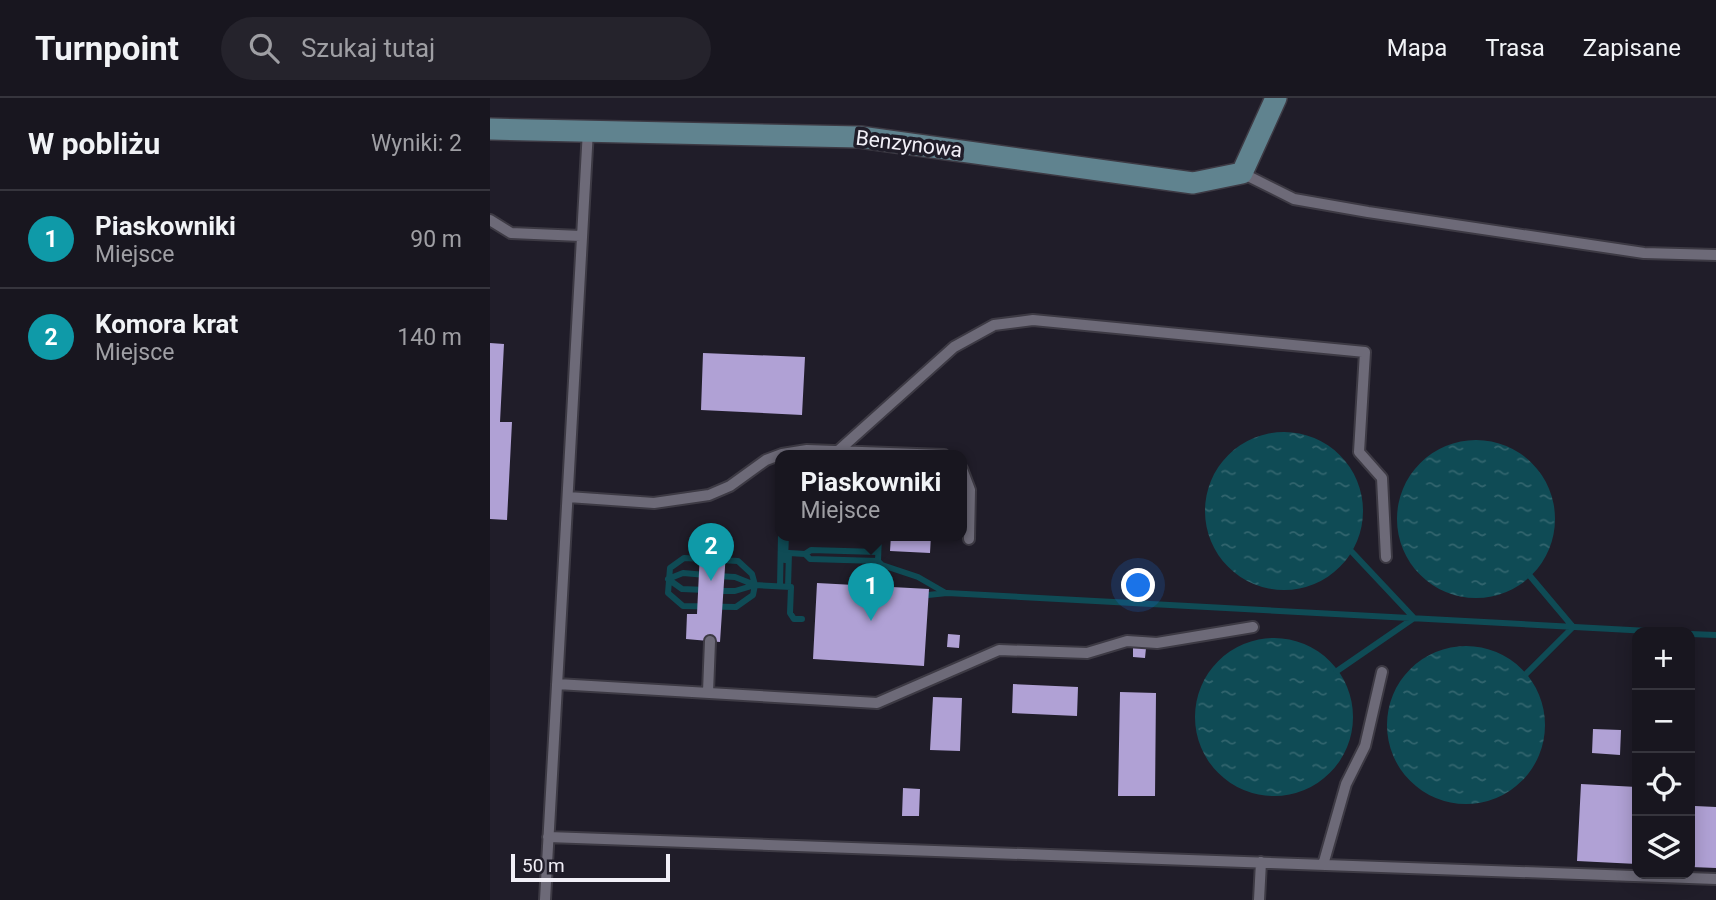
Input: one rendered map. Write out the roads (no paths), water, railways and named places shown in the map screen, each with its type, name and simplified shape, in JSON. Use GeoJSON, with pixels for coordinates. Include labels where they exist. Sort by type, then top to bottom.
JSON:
{"type":"FeatureCollection","features":[{"type":"Feature","properties":{"kind":"street"},"geometry":{"type":"LineString","coordinates":[[1242,173],[1276,98]]}},
{"type":"Feature","properties":{"kind":"street","name":"Benzynowa"},"geometry":{"type":"LineString","coordinates":[[490,129],[860,137],[1193,183],[1242,173]]}},
{"type":"Feature","properties":{"kind":"lane"},"geometry":{"type":"LineString","coordinates":[[545,900],[588,130]]}},
{"type":"Feature","properties":{"kind":"lane"},"geometry":{"type":"LineString","coordinates":[[1242,173],[1294,199],[1356,210],[1644,253],[1716,256]]}},
{"type":"Feature","properties":{"kind":"lane"},"geometry":{"type":"LineString","coordinates":[[490,220],[511,233],[581,236]]}},
{"type":"Feature","properties":{"kind":"lane"},"geometry":{"type":"LineString","coordinates":[[839,450],[954,347],[994,325],[1033,320],[1365,352],[1359,453],[1382,478],[1385,557]]}},
{"type":"Feature","properties":{"kind":"lane"},"geometry":{"type":"LineString","coordinates":[[568,497],[654,503],[679,501],[709,495],[730,486],[775,457]]}},
{"type":"Feature","properties":{"kind":"lane"},"geometry":{"type":"LineString","coordinates":[[967,482],[970,490],[969,539]]}},
{"type":"Feature","properties":{"kind":"lane"},"geometry":{"type":"LineString","coordinates":[[557,684],[877,703],[999,650],[1087,653],[1127,641],[1157,643],[1253,627]]}},
{"type":"Feature","properties":{"kind":"lane"},"geometry":{"type":"LineString","coordinates":[[708,692],[710,641]]}},
{"type":"Feature","properties":{"kind":"lane"},"geometry":{"type":"LineString","coordinates":[[1324,865],[1346,784],[1365,746],[1382,672]]}},
{"type":"Feature","properties":{"kind":"lane"},"geometry":{"type":"LineString","coordinates":[[548,837],[1716,879]]}},
{"type":"Feature","properties":{"kind":"lane"},"geometry":{"type":"LineString","coordinates":[[1259,900],[1261,862]]}},
{"type":"Feature","properties":{"kind":"water"},"geometry":{"type":"Polygon","coordinates":[[[1284,432],[1314,438],[1340,455],[1357,481],[1363,511],[1357,541],[1340,567],[1314,584],[1284,590],[1254,584],[1228,567],[1211,541],[1205,511],[1211,481],[1228,455],[1254,438],[1284,432]]]}},
{"type":"Feature","properties":{"kind":"water"},"geometry":{"type":"Polygon","coordinates":[[[1476,440],[1506,446],[1532,463],[1549,489],[1555,519],[1549,549],[1532,575],[1506,592],[1476,598],[1446,592],[1420,575],[1403,549],[1397,519],[1403,489],[1420,463],[1446,446],[1476,440]]]}},
{"type":"Feature","properties":{"kind":"water"},"geometry":{"type":"Polygon","coordinates":[[[1274,638],[1304,644],[1330,661],[1347,687],[1353,717],[1347,747],[1330,773],[1304,790],[1274,796],[1244,790],[1218,773],[1201,747],[1195,717],[1201,687],[1218,661],[1244,644],[1274,638]]]}},
{"type":"Feature","properties":{"kind":"water"},"geometry":{"type":"Polygon","coordinates":[[[1466,646],[1496,652],[1522,669],[1539,695],[1545,725],[1539,755],[1522,781],[1496,798],[1466,804],[1436,798],[1410,781],[1393,755],[1387,725],[1393,695],[1410,669],[1436,652],[1466,646]]]}},
{"type":"Feature","properties":{"kind":"waterway"},"geometry":{"type":"LineString","coordinates":[[780,586],[781,541]]}},
{"type":"Feature","properties":{"kind":"waterway"},"geometry":{"type":"LineString","coordinates":[[785,560],[786,541]]}},
{"type":"Feature","properties":{"kind":"waterway"},"geometry":{"type":"LineString","coordinates":[[879,541],[878,561],[882,565],[918,577],[944,592]]}},
{"type":"Feature","properties":{"kind":"waterway"},"geometry":{"type":"LineString","coordinates":[[788,587],[789,553],[805,554],[811,550],[878,552]]}},
{"type":"Feature","properties":{"kind":"waterway"},"geometry":{"type":"LineString","coordinates":[[1337,671],[1414,618],[1352,552]]}},
{"type":"Feature","properties":{"kind":"waterway"},"geometry":{"type":"LineString","coordinates":[[805,554],[810,559],[878,561]]}},
{"type":"Feature","properties":{"kind":"waterway"},"geometry":{"type":"LineString","coordinates":[[684,558],[738,561],[752,574],[755,585],[753,595],[736,607],[683,606],[668,593],[670,568],[684,558]]}},
{"type":"Feature","properties":{"kind":"waterway"},"geometry":{"type":"LineString","coordinates":[[668,579],[683,573],[706,575]]}},
{"type":"Feature","properties":{"kind":"waterway"},"geometry":{"type":"LineString","coordinates":[[717,576],[735,577],[755,585]]}},
{"type":"Feature","properties":{"kind":"waterway"},"geometry":{"type":"LineString","coordinates":[[1526,674],[1573,627],[1530,576]]}},
{"type":"Feature","properties":{"kind":"waterway"},"geometry":{"type":"LineString","coordinates":[[668,579],[682,589],[706,590]]}},
{"type":"Feature","properties":{"kind":"waterway"},"geometry":{"type":"LineString","coordinates":[[716,591],[735,591],[755,585],[791,587],[790,613],[794,619],[802,619]]}},
{"type":"Feature","properties":{"kind":"waterway"},"geometry":{"type":"LineString","coordinates":[[928,595],[947,593],[1632,630]]}},
{"type":"Feature","properties":{"kind":"waterway"},"geometry":{"type":"LineString","coordinates":[[1695,634],[1716,635]]}},
{"type":"Feature","properties":{"kind":"place","name":"Komora krat"},"geometry":{"type":"Point","coordinates":[711,581]}},
{"type":"Feature","properties":{"kind":"place","name":"Piaskowniki"},"geometry":{"type":"Point","coordinates":[871,621]}}]}
